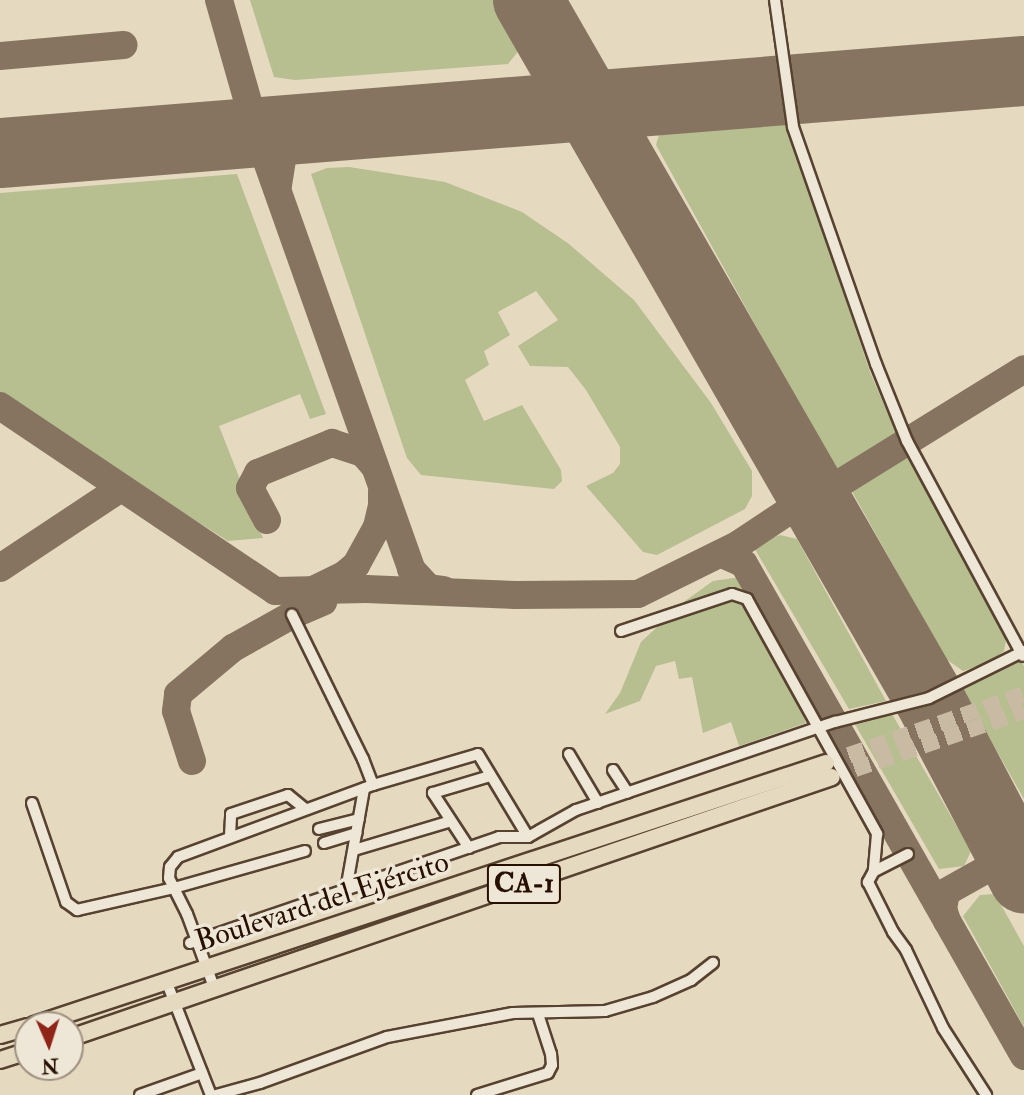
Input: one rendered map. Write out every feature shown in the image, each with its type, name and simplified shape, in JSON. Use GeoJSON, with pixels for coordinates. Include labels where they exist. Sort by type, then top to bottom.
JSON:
{"type":"FeatureCollection","features":[{"type":"Feature","properties":{"kind":"highway","name":"Boulevard del Ejército"},"geometry":{"type":"LineString","coordinates":[[78,1011],[829,770],[212,991],[84,1033]]}},
{"type":"Feature","properties":{"kind":"street"},"geometry":{"type":"LineString","coordinates":[[193,942],[499,837],[528,837],[576,810],[816,728],[929,698],[1023,654],[907,441],[876,364],[793,127],[775,0]]}},
{"type":"Feature","properties":{"kind":"street"},"geometry":{"type":"LineString","coordinates":[[621,631],[732,594],[747,598],[816,728],[877,834],[874,871],[868,882],[879,907],[906,950],[956,1051],[986,1095]]}},
{"type":"Feature","properties":{"kind":"street"},"geometry":{"type":"LineString","coordinates":[[292,615],[363,759],[368,787],[359,818],[346,890]]}},
{"type":"Feature","properties":{"kind":"street"},"geometry":{"type":"LineString","coordinates":[[212,991],[169,878],[170,867],[178,857],[368,787],[478,754],[528,837]]}},
{"type":"Feature","properties":{"kind":"street"},"geometry":{"type":"LineString","coordinates":[[569,754],[598,803]]}},
{"type":"Feature","properties":{"kind":"street"},"geometry":{"type":"LineString","coordinates":[[612,770],[628,793]]}},
{"type":"Feature","properties":{"kind":"street"},"geometry":{"type":"LineString","coordinates":[[469,848],[433,793],[490,776]]}},
{"type":"Feature","properties":{"kind":"street"},"geometry":{"type":"LineString","coordinates":[[230,836],[231,814],[288,794],[305,809]]}},
{"type":"Feature","properties":{"kind":"street"},"geometry":{"type":"LineString","coordinates":[[32,803],[66,902],[77,910],[174,888],[305,851]]}},
{"type":"Feature","properties":{"kind":"street"},"geometry":{"type":"LineString","coordinates":[[319,829],[359,818]]}},
{"type":"Feature","properties":{"kind":"street"},"geometry":{"type":"LineString","coordinates":[[354,850],[451,821]]}},
{"type":"Feature","properties":{"kind":"street"},"geometry":{"type":"LineString","coordinates":[[324,843],[356,833]]}},
{"type":"Feature","properties":{"kind":"street"},"geometry":{"type":"LineString","coordinates":[[874,871],[908,854]]}},
{"type":"Feature","properties":{"kind":"street"},"geometry":{"type":"LineString","coordinates":[[216,1095],[260,1083],[387,1037],[513,1013],[606,1011],[653,997],[691,980],[713,963]]}},
{"type":"Feature","properties":{"kind":"street"},"geometry":{"type":"LineString","coordinates":[[167,983],[211,1095]]}},
{"type":"Feature","properties":{"kind":"street"},"geometry":{"type":"LineString","coordinates":[[478,1095],[548,1073],[552,1065],[551,1054],[538,1014]]}},
{"type":"Feature","properties":{"kind":"street"},"geometry":{"type":"LineString","coordinates":[[140,1095],[202,1073]]}},
{"type":"Feature","properties":{"kind":"green space"},"geometry":{"type":"Polygon","coordinates":[[[250,0],[494,0],[515,30],[520,49],[508,64],[295,80],[274,77],[250,0]]]}},
{"type":"Feature","properties":{"kind":"green space"},"geometry":{"type":"Polygon","coordinates":[[[786,122],[870,372],[897,435],[836,471],[656,145],[659,135],[786,122]]]}},
{"type":"Feature","properties":{"kind":"green space"},"geometry":{"type":"Polygon","coordinates":[[[349,167],[445,182],[522,212],[569,244],[634,300],[711,403],[752,471],[752,496],[745,509],[657,555],[643,552],[586,486],[613,473],[620,464],[620,447],[586,390],[568,367],[530,366],[518,346],[558,320],[536,291],[498,312],[510,335],[484,351],[489,365],[465,380],[484,421],[522,405],[561,470],[562,481],[554,489],[421,475],[407,458],[311,174],[327,168],[349,167]]]}},
{"type":"Feature","properties":{"kind":"green space"},"geometry":{"type":"Polygon","coordinates":[[[237,174],[326,414],[310,419],[300,394],[219,426],[263,538],[228,541],[0,397],[0,193],[237,174]]]}},
{"type":"Feature","properties":{"kind":"green space"},"geometry":{"type":"Polygon","coordinates":[[[909,452],[1007,634],[1004,651],[991,661],[963,671],[946,659],[850,488],[909,452]]]}},
{"type":"Feature","properties":{"kind":"green space"},"geometry":{"type":"Polygon","coordinates":[[[780,535],[797,539],[886,701],[849,709],[753,546],[780,535]]]}},
{"type":"Feature","properties":{"kind":"green space"},"geometry":{"type":"Polygon","coordinates":[[[741,577],[806,723],[739,746],[731,722],[703,733],[692,677],[679,679],[675,661],[656,666],[640,701],[605,714],[620,693],[641,642],[685,601],[713,581],[741,577]]]}},
{"type":"Feature","properties":{"kind":"green space"},"geometry":{"type":"Polygon","coordinates":[[[1021,661],[1024,666],[1024,799],[961,688],[1021,661]]]}},
{"type":"Feature","properties":{"kind":"green space"},"geometry":{"type":"Polygon","coordinates":[[[888,707],[971,851],[964,866],[939,869],[853,721],[888,707]]]}},
{"type":"Feature","properties":{"kind":"green space"},"geometry":{"type":"Polygon","coordinates":[[[995,894],[1024,946],[1024,1027],[963,916],[980,895],[995,894]]]}},
{"type":"Feature","properties":{"kind":"taxiway"},"geometry":{"type":"LineString","coordinates":[[219,0],[257,133],[411,569],[429,588],[444,590]]}},
{"type":"Feature","properties":{"kind":"taxiway"},"geometry":{"type":"LineString","coordinates":[[0,56],[124,45]]}},
{"type":"Feature","properties":{"kind":"taxiway"},"geometry":{"type":"LineString","coordinates":[[552,109],[567,92],[568,71]]}},
{"type":"Feature","properties":{"kind":"taxiway"},"geometry":{"type":"LineString","coordinates":[[552,109],[578,113],[598,124]]}},
{"type":"Feature","properties":{"kind":"taxiway"},"geometry":{"type":"LineString","coordinates":[[278,185],[283,153],[290,144],[315,128]]}},
{"type":"Feature","properties":{"kind":"taxiway"},"geometry":{"type":"LineString","coordinates":[[813,500],[1024,369]]}},
{"type":"Feature","properties":{"kind":"taxiway"},"geometry":{"type":"LineString","coordinates":[[0,406],[275,591],[366,589],[516,595],[638,594],[739,544],[787,512],[798,495],[795,467]]}},
{"type":"Feature","properties":{"kind":"taxiway"},"geometry":{"type":"LineString","coordinates":[[267,520],[250,488],[258,473],[332,443],[363,453],[375,467]]}},
{"type":"Feature","properties":{"kind":"taxiway"},"geometry":{"type":"LineString","coordinates":[[0,568],[121,488]]}},
{"type":"Feature","properties":{"kind":"taxiway"},"geometry":{"type":"LineString","coordinates":[[315,589],[344,575],[356,565],[377,527],[382,492]]}},
{"type":"Feature","properties":{"kind":"taxiway"},"geometry":{"type":"LineString","coordinates":[[787,512],[808,510],[817,514],[828,527]]}},
{"type":"Feature","properties":{"kind":"taxiway"},"geometry":{"type":"LineString","coordinates":[[722,554],[744,564],[1024,1056]]}},
{"type":"Feature","properties":{"kind":"taxiway"},"geometry":{"type":"LineString","coordinates":[[192,761],[176,711],[178,694],[233,648],[292,615],[323,602]]}},
{"type":"Feature","properties":{"kind":"taxiway"},"geometry":{"type":"LineString","coordinates":[[987,869],[997,851],[992,819]]}},
{"type":"Feature","properties":{"kind":"taxiway"},"geometry":{"type":"LineString","coordinates":[[947,921],[943,909],[946,892],[987,869],[1006,868],[1024,881]]}},
{"type":"Feature","properties":{"kind":"runway"},"geometry":{"type":"LineString","coordinates":[[528,0],[929,698],[1024,878]]}},
{"type":"Feature","properties":{"kind":"runway"},"geometry":{"type":"LineString","coordinates":[[0,153],[1024,71]]}},
{"type":"Feature","properties":{"kind":"tunnel"},"geometry":{"type":"LineString","coordinates":[[826,763],[1024,694]]}},
{"type":"Feature","properties":{"kind":"tunnel"},"geometry":{"type":"LineString","coordinates":[[832,777],[1024,711]]}}]}
